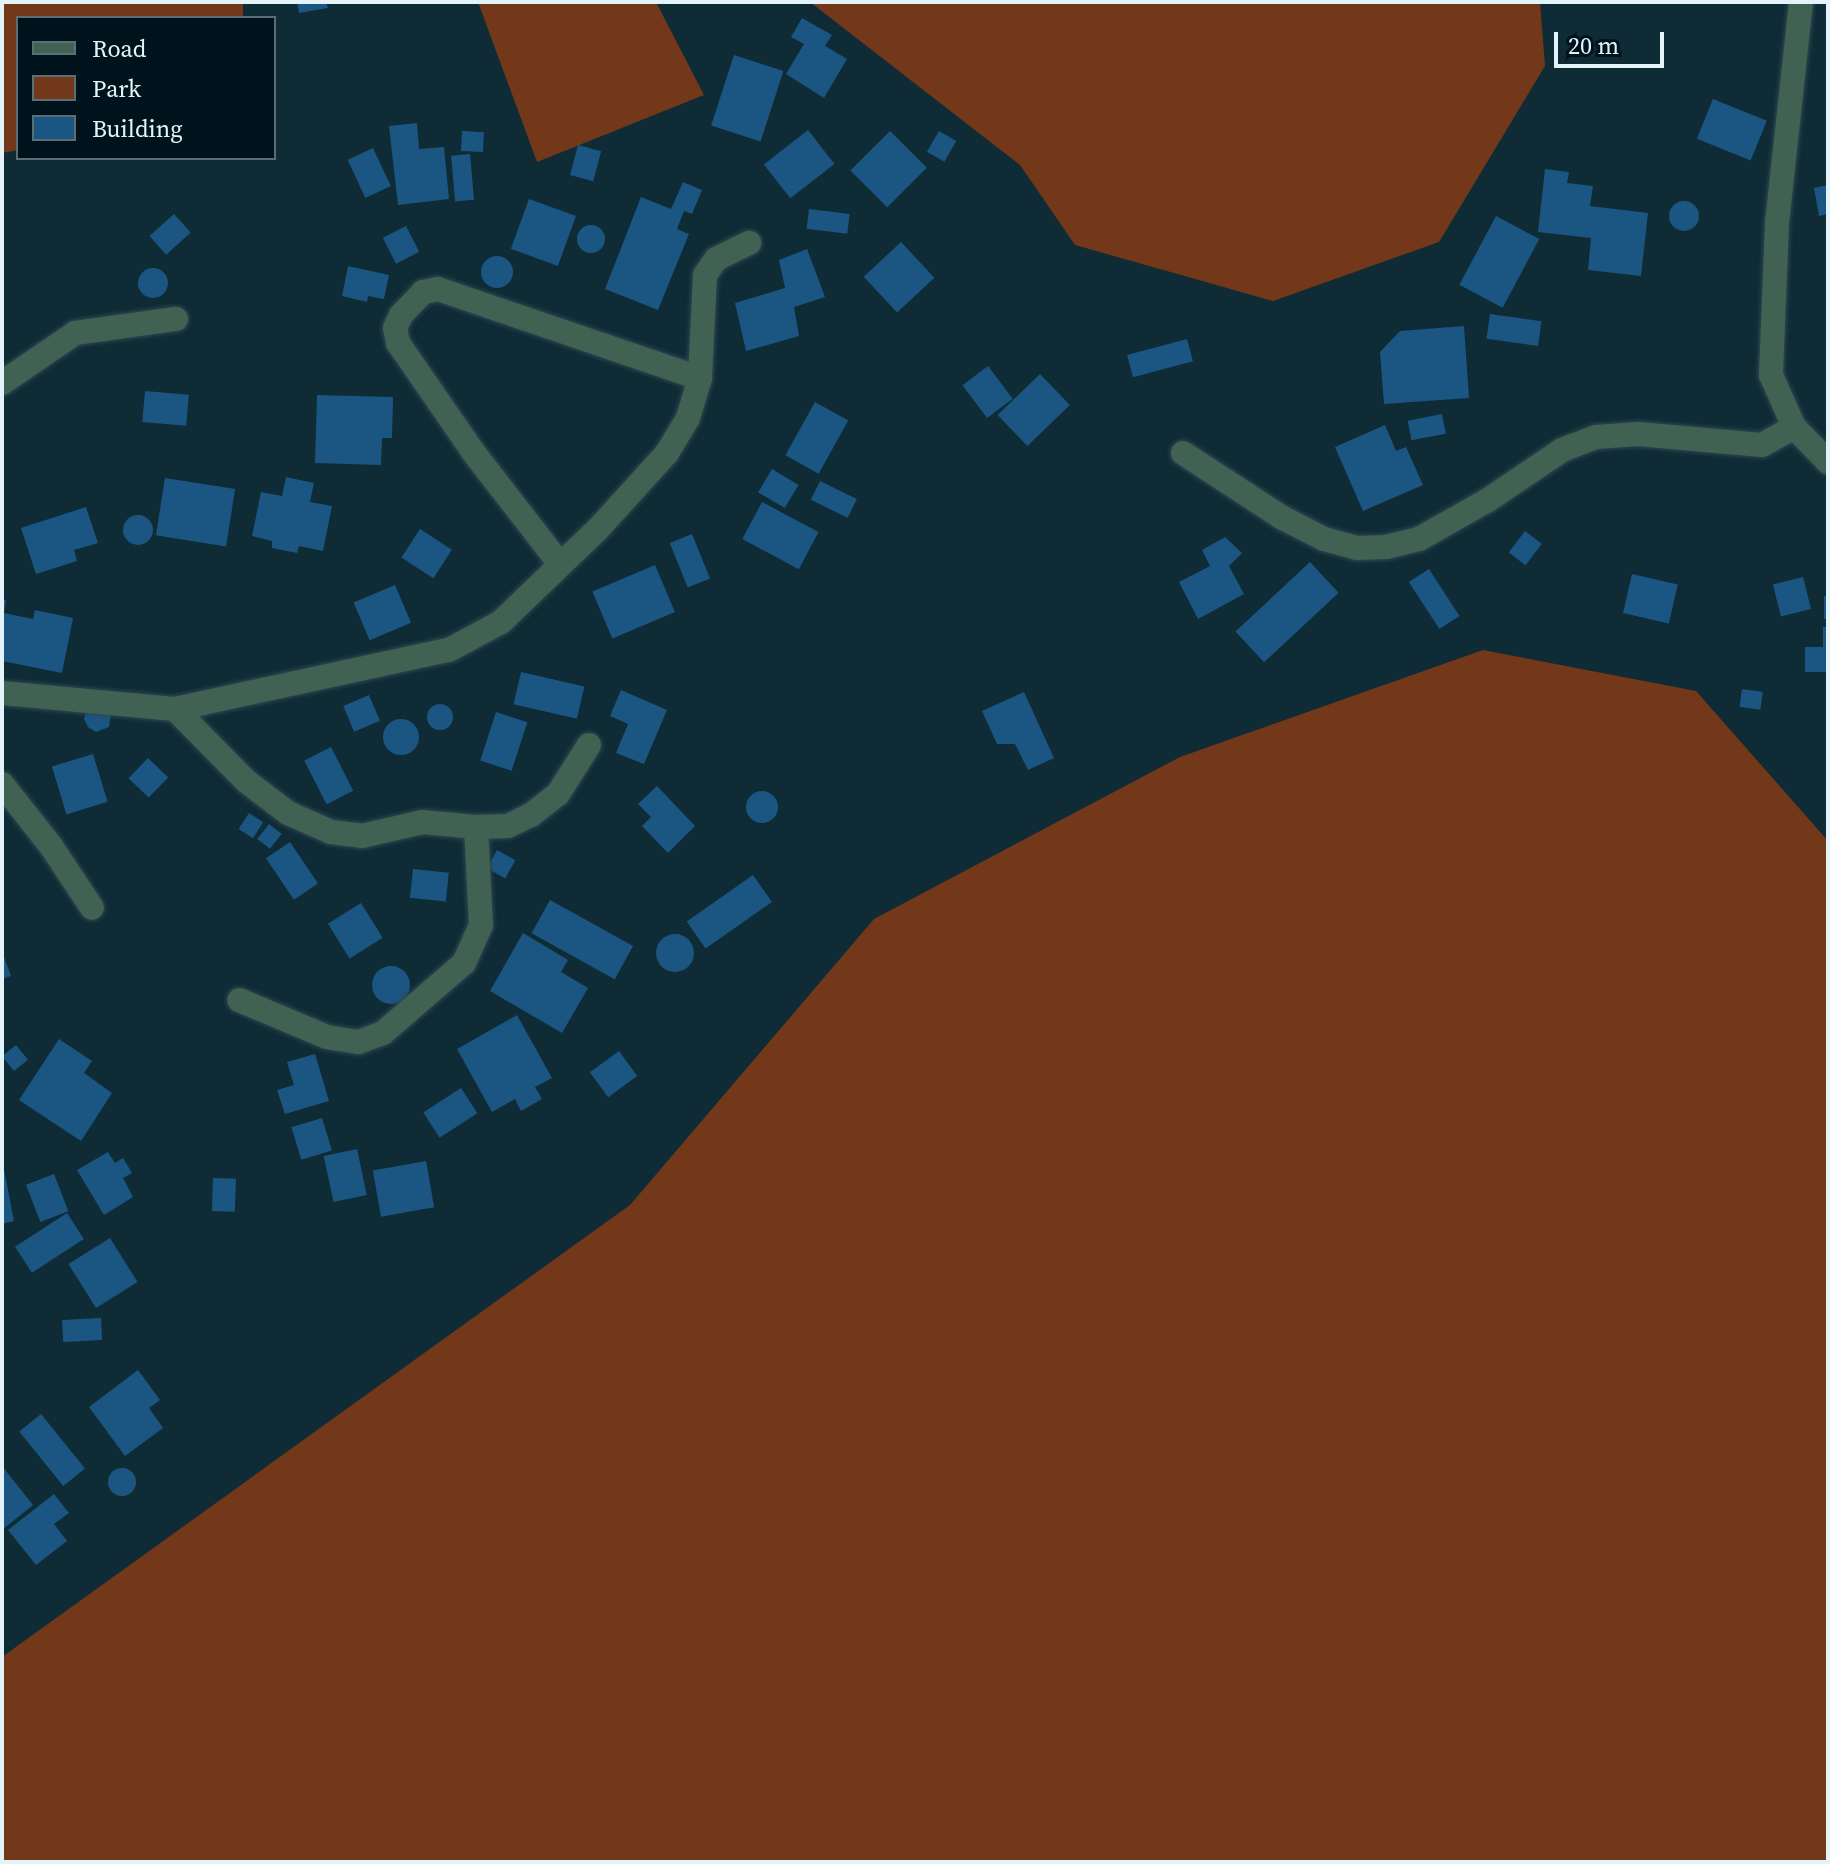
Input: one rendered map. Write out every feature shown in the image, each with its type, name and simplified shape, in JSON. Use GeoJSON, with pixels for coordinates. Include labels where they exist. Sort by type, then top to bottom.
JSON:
{"type":"FeatureCollection","features":[{"type":"Feature","properties":{"kind":"street"},"geometry":{"type":"LineString","coordinates":[[1801,2],[1777,224],[1771,375],[1794,427],[1828,462]]}},
{"type":"Feature","properties":{"kind":"street"},"geometry":{"type":"LineString","coordinates":[[2,693],[175,709],[449,650],[501,622],[667,453],[688,418],[700,378],[705,275],[716,259],[749,243]]}},
{"type":"Feature","properties":{"kind":"street"},"geometry":{"type":"LineString","coordinates":[[560,564],[474,453],[398,343],[395,328],[401,315],[423,292],[438,289],[700,378]]}},
{"type":"Feature","properties":{"kind":"street"},"geometry":{"type":"LineString","coordinates":[[2,383],[75,333],[176,319]]}},
{"type":"Feature","properties":{"kind":"street"},"geometry":{"type":"LineString","coordinates":[[1183,453],[1281,517],[1324,539],[1357,548],[1386,547],[1419,539],[1488,500],[1562,450],[1596,437],[1638,434],[1762,445],[1794,427]]}},
{"type":"Feature","properties":{"kind":"street"},"geometry":{"type":"LineString","coordinates":[[175,709],[246,781],[309,825],[362,836],[422,822],[476,827],[508,826],[531,815],[558,794],[589,745]]}},
{"type":"Feature","properties":{"kind":"street"},"geometry":{"type":"LineString","coordinates":[[2,784],[51,846],[92,908]]}},
{"type":"Feature","properties":{"kind":"street"},"geometry":{"type":"LineString","coordinates":[[239,1000],[327,1037],[358,1042],[383,1033],[464,963],[481,925],[476,827]]}},
{"type":"Feature","properties":{"kind":"green space"},"geometry":{"type":"Polygon","coordinates":[[[2,2],[243,2],[243,16],[16,16],[16,150],[2,153],[2,2]]]}},
{"type":"Feature","properties":{"kind":"green space"},"geometry":{"type":"Polygon","coordinates":[[[478,2],[656,2],[704,95],[537,162],[478,2]]]}},
{"type":"Feature","properties":{"kind":"green space"},"geometry":{"type":"Polygon","coordinates":[[[810,2],[1540,2],[1545,66],[1439,242],[1273,301],[1075,245],[1020,165],[810,2]]]}},
{"type":"Feature","properties":{"kind":"green space"},"geometry":{"type":"Polygon","coordinates":[[[1483,650],[1696,691],[1828,841],[1828,1862],[2,1862],[2,1657],[630,1205],[874,919],[1180,757],[1483,650]]]}},
{"type":"Feature","properties":{"kind":"building"},"geometry":{"type":"Polygon","coordinates":[[[297,2],[326,2],[328,8],[299,13],[297,2]]]}},
{"type":"Feature","properties":{"kind":"building"},"geometry":{"type":"Polygon","coordinates":[[[802,18],[832,35],[825,46],[847,59],[824,98],[786,74],[804,44],[791,37],[802,18]]]}},
{"type":"Feature","properties":{"kind":"building"},"geometry":{"type":"Polygon","coordinates":[[[734,55],[783,71],[761,141],[711,125],[734,55]]]}},
{"type":"Feature","properties":{"kind":"building"},"geometry":{"type":"Polygon","coordinates":[[[1713,99],[1767,121],[1751,161],[1697,139],[1713,99]]]}},
{"type":"Feature","properties":{"kind":"building"},"geometry":{"type":"Polygon","coordinates":[[[417,123],[419,149],[444,147],[449,199],[398,205],[389,126],[417,123]]]}},
{"type":"Feature","properties":{"kind":"building"},"geometry":{"type":"Polygon","coordinates":[[[808,130],[834,164],[790,198],[764,164],[808,130]]]}},
{"type":"Feature","properties":{"kind":"building"},"geometry":{"type":"Polygon","coordinates":[[[462,131],[484,132],[483,152],[461,151],[462,131]]]}},
{"type":"Feature","properties":{"kind":"building"},"geometry":{"type":"Polygon","coordinates":[[[890,131],[927,168],[887,207],[850,171],[890,131]]]}},
{"type":"Feature","properties":{"kind":"building"},"geometry":{"type":"Polygon","coordinates":[[[939,131],[956,141],[944,162],[927,152],[939,131]]]}},
{"type":"Feature","properties":{"kind":"building"},"geometry":{"type":"Polygon","coordinates":[[[578,145],[601,151],[593,181],[570,175],[578,145]]]}},
{"type":"Feature","properties":{"kind":"building"},"geometry":{"type":"Polygon","coordinates":[[[373,148],[391,186],[365,198],[348,160],[373,148]]]}},
{"type":"Feature","properties":{"kind":"building"},"geometry":{"type":"Polygon","coordinates":[[[470,154],[474,200],[455,201],[451,156],[470,154]]]}},
{"type":"Feature","properties":{"kind":"building"},"geometry":{"type":"Polygon","coordinates":[[[1545,169],[1569,172],[1567,183],[1593,186],[1590,206],[1648,213],[1641,276],[1588,270],[1591,238],[1538,232],[1545,169]]]}},
{"type":"Feature","properties":{"kind":"building"},"geometry":{"type":"Polygon","coordinates":[[[683,182],[702,190],[692,214],[684,211],[677,229],[689,234],[658,310],[605,289],[641,197],[671,209],[683,182]]]}},
{"type":"Feature","properties":{"kind":"building"},"geometry":{"type":"Polygon","coordinates":[[[1828,185],[1828,214],[1819,216],[1814,188],[1828,185]]]}},
{"type":"Feature","properties":{"kind":"building"},"geometry":{"type":"Polygon","coordinates":[[[529,199],[576,216],[558,266],[511,249],[529,199]]]}},
{"type":"Feature","properties":{"kind":"building"},"geometry":{"type":"Polygon","coordinates":[[[1684,201],[1695,205],[1699,216],[1695,227],[1684,231],[1673,227],[1669,216],[1673,205],[1684,201]]]}},
{"type":"Feature","properties":{"kind":"building"},"geometry":{"type":"Polygon","coordinates":[[[809,209],[850,214],[847,234],[807,229],[809,209]]]}},
{"type":"Feature","properties":{"kind":"building"},"geometry":{"type":"Polygon","coordinates":[[[174,214],[191,233],[166,255],[149,236],[174,214]]]}},
{"type":"Feature","properties":{"kind":"building"},"geometry":{"type":"Polygon","coordinates":[[[1496,216],[1539,239],[1503,308],[1459,285],[1496,216]]]}},
{"type":"Feature","properties":{"kind":"building"},"geometry":{"type":"Polygon","coordinates":[[[591,225],[601,229],[605,239],[601,249],[591,253],[581,249],[577,239],[581,229],[591,225]]]}},
{"type":"Feature","properties":{"kind":"building"},"geometry":{"type":"Polygon","coordinates":[[[406,226],[419,252],[396,264],[383,238],[406,226]]]}},
{"type":"Feature","properties":{"kind":"building"},"geometry":{"type":"Polygon","coordinates":[[[901,242],[934,278],[897,313],[864,277],[901,242]]]}},
{"type":"Feature","properties":{"kind":"building"},"geometry":{"type":"Polygon","coordinates":[[[807,249],[825,297],[794,307],[799,336],[746,351],[735,303],[785,288],[779,260],[807,249]]]}},
{"type":"Feature","properties":{"kind":"building"},"geometry":{"type":"Polygon","coordinates":[[[497,256],[508,261],[513,272],[508,283],[497,288],[486,283],[481,272],[486,261],[497,256]]]}},
{"type":"Feature","properties":{"kind":"building"},"geometry":{"type":"Polygon","coordinates":[[[348,266],[389,275],[384,299],[368,296],[367,302],[342,296],[348,266]]]}},
{"type":"Feature","properties":{"kind":"building"},"geometry":{"type":"Polygon","coordinates":[[[153,268],[164,272],[168,283],[164,294],[153,298],[142,294],[138,283],[142,272],[153,268]]]}},
{"type":"Feature","properties":{"kind":"building"},"geometry":{"type":"Polygon","coordinates":[[[1490,314],[1541,321],[1538,346],[1487,339],[1490,314]]]}},
{"type":"Feature","properties":{"kind":"building"},"geometry":{"type":"Polygon","coordinates":[[[1464,326],[1469,398],[1384,404],[1380,352],[1400,331],[1464,326]]]}},
{"type":"Feature","properties":{"kind":"building"},"geometry":{"type":"Polygon","coordinates":[[[1187,339],[1193,361],[1133,377],[1127,355],[1187,339]]]}},
{"type":"Feature","properties":{"kind":"building"},"geometry":{"type":"Polygon","coordinates":[[[988,366],[1013,399],[987,418],[962,385],[988,366]]]}},
{"type":"Feature","properties":{"kind":"building"},"geometry":{"type":"Polygon","coordinates":[[[1040,374],[1070,405],[1027,446],[998,415],[1040,374]]]}},
{"type":"Feature","properties":{"kind":"building"},"geometry":{"type":"Polygon","coordinates":[[[145,391],[189,395],[186,426],[142,422],[145,391]]]}},
{"type":"Feature","properties":{"kind":"building"},"geometry":{"type":"Polygon","coordinates":[[[317,395],[393,397],[392,438],[382,438],[381,465],[315,463],[317,395]]]}},
{"type":"Feature","properties":{"kind":"building"},"geometry":{"type":"Polygon","coordinates":[[[815,402],[848,420],[819,474],[785,455],[815,402]]]}},
{"type":"Feature","properties":{"kind":"building"},"geometry":{"type":"Polygon","coordinates":[[[1442,414],[1446,434],[1411,440],[1408,421],[1442,414]]]}},
{"type":"Feature","properties":{"kind":"building"},"geometry":{"type":"Polygon","coordinates":[[[1385,425],[1396,451],[1406,447],[1423,485],[1363,511],[1335,447],[1385,425]]]}},
{"type":"Feature","properties":{"kind":"building"},"geometry":{"type":"Polygon","coordinates":[[[772,469],[799,485],[785,508],[758,492],[772,469]]]}},
{"type":"Feature","properties":{"kind":"building"},"geometry":{"type":"Polygon","coordinates":[[[286,477],[314,483],[310,502],[332,506],[323,551],[299,546],[297,553],[272,548],[272,541],[252,536],[261,492],[282,496],[286,477]]]}},
{"type":"Feature","properties":{"kind":"building"},"geometry":{"type":"Polygon","coordinates":[[[165,478],[235,489],[226,546],[156,535],[165,478]]]}},
{"type":"Feature","properties":{"kind":"building"},"geometry":{"type":"Polygon","coordinates":[[[820,481],[857,499],[848,518],[811,500],[820,481]]]}},
{"type":"Feature","properties":{"kind":"building"},"geometry":{"type":"Polygon","coordinates":[[[762,502],[819,532],[799,569],[742,539],[762,502]]]}},
{"type":"Feature","properties":{"kind":"building"},"geometry":{"type":"Polygon","coordinates":[[[86,507],[98,543],[74,550],[77,561],[36,574],[21,528],[86,507]]]}},
{"type":"Feature","properties":{"kind":"building"},"geometry":{"type":"Polygon","coordinates":[[[138,515],[148,520],[153,530],[148,540],[138,545],[128,540],[123,530],[128,520],[138,515]]]}},
{"type":"Feature","properties":{"kind":"building"},"geometry":{"type":"Polygon","coordinates":[[[420,529],[452,550],[433,578],[401,558],[420,529]]]}},
{"type":"Feature","properties":{"kind":"building"},"geometry":{"type":"Polygon","coordinates":[[[1525,531],[1542,544],[1526,565],[1509,553],[1525,531]]]}},
{"type":"Feature","properties":{"kind":"building"},"geometry":{"type":"Polygon","coordinates":[[[692,534],[710,579],[688,587],[670,543],[692,534]]]}},
{"type":"Feature","properties":{"kind":"building"},"geometry":{"type":"Polygon","coordinates":[[[1225,537],[1242,553],[1229,566],[1244,594],[1198,619],[1179,582],[1210,566],[1202,550],[1225,537]]]}},
{"type":"Feature","properties":{"kind":"building"},"geometry":{"type":"Polygon","coordinates":[[[1310,562],[1339,593],[1264,662],[1235,632],[1310,562]]]}},
{"type":"Feature","properties":{"kind":"building"},"geometry":{"type":"Polygon","coordinates":[[[655,565],[675,612],[612,639],[592,592],[655,565]]]}},
{"type":"Feature","properties":{"kind":"building"},"geometry":{"type":"Polygon","coordinates":[[[1429,569],[1459,616],[1439,629],[1409,582],[1429,569]]]}},
{"type":"Feature","properties":{"kind":"building"},"geometry":{"type":"Polygon","coordinates":[[[1632,574],[1678,585],[1669,624],[1623,613],[1632,574]]]}},
{"type":"Feature","properties":{"kind":"building"},"geometry":{"type":"Polygon","coordinates":[[[1803,577],[1811,609],[1781,617],[1773,584],[1803,577]]]}},
{"type":"Feature","properties":{"kind":"building"},"geometry":{"type":"Polygon","coordinates":[[[395,585],[411,623],[370,640],[354,603],[395,585]]]}},
{"type":"Feature","properties":{"kind":"building"},"geometry":{"type":"Polygon","coordinates":[[[1824,596],[1828,596],[1828,619],[1824,619],[1824,596]]]}},
{"type":"Feature","properties":{"kind":"building"},"geometry":{"type":"Polygon","coordinates":[[[2,599],[6,600],[4,613],[33,619],[35,610],[73,618],[62,673],[2,661],[2,599]]]}},
{"type":"Feature","properties":{"kind":"building"},"geometry":{"type":"Polygon","coordinates":[[[1823,627],[1828,627],[1828,672],[1805,672],[1805,647],[1823,647],[1823,627]]]}},
{"type":"Feature","properties":{"kind":"building"},"geometry":{"type":"Polygon","coordinates":[[[521,672],[584,687],[577,719],[514,704],[521,672]]]}},
{"type":"Feature","properties":{"kind":"building"},"geometry":{"type":"Polygon","coordinates":[[[1742,689],[1763,692],[1760,710],[1739,707],[1742,689]]]}},
{"type":"Feature","properties":{"kind":"building"},"geometry":{"type":"Polygon","coordinates":[[[621,690],[667,710],[644,764],[616,753],[628,724],[610,716],[621,690]]]}},
{"type":"Feature","properties":{"kind":"building"},"geometry":{"type":"Polygon","coordinates":[[[1024,692],[1054,758],[1028,770],[1015,744],[997,744],[982,711],[1024,692]]]}},
{"type":"Feature","properties":{"kind":"building"},"geometry":{"type":"Polygon","coordinates":[[[369,695],[380,721],[354,732],[343,706],[369,695]]]}},
{"type":"Feature","properties":{"kind":"building"},"geometry":{"type":"Polygon","coordinates":[[[440,704],[449,708],[453,717],[449,726],[440,730],[431,726],[427,717],[431,708],[440,704]]]}},
{"type":"Feature","properties":{"kind":"building"},"geometry":{"type":"Polygon","coordinates":[[[86,710],[111,714],[109,727],[96,732],[88,727],[84,719],[86,710]]]}},
{"type":"Feature","properties":{"kind":"building"},"geometry":{"type":"Polygon","coordinates":[[[496,712],[527,722],[512,771],[480,761],[496,712]]]}},
{"type":"Feature","properties":{"kind":"building"},"geometry":{"type":"Polygon","coordinates":[[[401,719],[414,724],[419,737],[414,750],[401,755],[388,750],[383,737],[388,724],[401,719]]]}},
{"type":"Feature","properties":{"kind":"building"},"geometry":{"type":"Polygon","coordinates":[[[331,747],[353,791],[327,804],[304,761],[331,747]]]}},
{"type":"Feature","properties":{"kind":"building"},"geometry":{"type":"Polygon","coordinates":[[[93,754],[108,802],[66,814],[52,767],[93,754]]]}},
{"type":"Feature","properties":{"kind":"building"},"geometry":{"type":"Polygon","coordinates":[[[148,758],[168,777],[149,798],[129,778],[148,758]]]}},
{"type":"Feature","properties":{"kind":"building"},"geometry":{"type":"Polygon","coordinates":[[[657,786],[695,826],[668,853],[642,826],[651,817],[638,804],[657,786]]]}},
{"type":"Feature","properties":{"kind":"building"},"geometry":{"type":"Polygon","coordinates":[[[762,791],[773,796],[778,807],[773,818],[762,823],[751,818],[746,807],[751,796],[762,791]]]}},
{"type":"Feature","properties":{"kind":"building"},"geometry":{"type":"Polygon","coordinates":[[[249,813],[263,822],[253,838],[239,829],[249,813]]]}},
{"type":"Feature","properties":{"kind":"building"},"geometry":{"type":"Polygon","coordinates":[[[269,824],[282,834],[270,849],[257,839],[269,824]]]}},
{"type":"Feature","properties":{"kind":"building"},"geometry":{"type":"Polygon","coordinates":[[[290,842],[318,883],[294,900],[266,858],[290,842]]]}},
{"type":"Feature","properties":{"kind":"building"},"geometry":{"type":"Polygon","coordinates":[[[497,850],[515,860],[505,879],[487,868],[497,850]]]}},
{"type":"Feature","properties":{"kind":"building"},"geometry":{"type":"Polygon","coordinates":[[[413,869],[449,873],[446,902],[410,898],[413,869]]]}},
{"type":"Feature","properties":{"kind":"building"},"geometry":{"type":"Polygon","coordinates":[[[753,875],[772,902],[706,948],[687,921],[753,875]]]}},
{"type":"Feature","properties":{"kind":"building"},"geometry":{"type":"Polygon","coordinates":[[[550,900],[633,946],[615,979],[532,933],[550,900]]]}},
{"type":"Feature","properties":{"kind":"building"},"geometry":{"type":"Polygon","coordinates":[[[361,903],[383,938],[350,958],[328,924],[361,903]]]}},
{"type":"Feature","properties":{"kind":"building"},"geometry":{"type":"Polygon","coordinates":[[[523,933],[568,960],[561,972],[588,988],[562,1033],[490,991],[523,933]]]}},
{"type":"Feature","properties":{"kind":"building"},"geometry":{"type":"Polygon","coordinates":[[[675,934],[689,939],[694,953],[689,967],[675,972],[661,967],[656,953],[661,939],[675,934]]]}},
{"type":"Feature","properties":{"kind":"building"},"geometry":{"type":"Polygon","coordinates":[[[2,951],[11,976],[2,979],[2,951]]]}},
{"type":"Feature","properties":{"kind":"building"},"geometry":{"type":"Polygon","coordinates":[[[391,966],[405,971],[410,985],[405,999],[391,1004],[377,999],[372,985],[377,971],[391,966]]]}},
{"type":"Feature","properties":{"kind":"building"},"geometry":{"type":"Polygon","coordinates":[[[517,1015],[552,1078],[535,1087],[542,1099],[521,1111],[515,1099],[492,1112],[457,1049],[517,1015]]]}},
{"type":"Feature","properties":{"kind":"building"},"geometry":{"type":"Polygon","coordinates":[[[59,1039],[92,1061],[84,1073],[112,1093],[81,1141],[19,1100],[59,1039]]]}},
{"type":"Feature","properties":{"kind":"building"},"geometry":{"type":"Polygon","coordinates":[[[16,1045],[28,1060],[14,1071],[2,1056],[16,1045]]]}},
{"type":"Feature","properties":{"kind":"building"},"geometry":{"type":"Polygon","coordinates":[[[619,1051],[637,1076],[608,1097],[590,1072],[619,1051]]]}},
{"type":"Feature","properties":{"kind":"building"},"geometry":{"type":"Polygon","coordinates":[[[315,1054],[329,1101],[285,1114],[277,1090],[294,1085],[287,1062],[315,1054]]]}},
{"type":"Feature","properties":{"kind":"building"},"geometry":{"type":"Polygon","coordinates":[[[461,1088],[477,1113],[440,1138],[423,1113],[461,1088]]]}},
{"type":"Feature","properties":{"kind":"building"},"geometry":{"type":"Polygon","coordinates":[[[322,1118],[332,1151],[301,1160],[291,1127],[322,1118]]]}},
{"type":"Feature","properties":{"kind":"building"},"geometry":{"type":"Polygon","coordinates":[[[357,1149],[367,1195],[334,1202],[324,1156],[357,1149]]]}},
{"type":"Feature","properties":{"kind":"building"},"geometry":{"type":"Polygon","coordinates":[[[108,1152],[115,1163],[123,1158],[132,1173],[123,1178],[133,1197],[104,1215],[77,1170],[108,1152]]]}},
{"type":"Feature","properties":{"kind":"building"},"geometry":{"type":"Polygon","coordinates":[[[2,1159],[14,1221],[2,1224],[2,1159]]]}},
{"type":"Feature","properties":{"kind":"building"},"geometry":{"type":"Polygon","coordinates":[[[426,1161],[434,1207],[381,1217],[373,1170],[426,1161]]]}},
{"type":"Feature","properties":{"kind":"building"},"geometry":{"type":"Polygon","coordinates":[[[54,1174],[68,1211],[40,1222],[26,1185],[54,1174]]]}},
{"type":"Feature","properties":{"kind":"building"},"geometry":{"type":"Polygon","coordinates":[[[213,1178],[236,1179],[235,1212],[212,1211],[213,1178]]]}},
{"type":"Feature","properties":{"kind":"building"},"geometry":{"type":"Polygon","coordinates":[[[67,1213],[84,1239],[32,1273],[15,1247],[67,1213]]]}},
{"type":"Feature","properties":{"kind":"building"},"geometry":{"type":"Polygon","coordinates":[[[110,1238],[138,1282],[96,1308],[68,1264],[110,1238]]]}},
{"type":"Feature","properties":{"kind":"building"},"geometry":{"type":"Polygon","coordinates":[[[101,1318],[102,1340],[63,1342],[62,1320],[101,1318]]]}},
{"type":"Feature","properties":{"kind":"building"},"geometry":{"type":"Polygon","coordinates":[[[138,1370],[160,1400],[149,1408],[163,1428],[125,1456],[89,1407],[138,1370]]]}},
{"type":"Feature","properties":{"kind":"building"},"geometry":{"type":"Polygon","coordinates":[[[41,1414],[85,1468],[63,1486],[19,1432],[41,1414]]]}},
{"type":"Feature","properties":{"kind":"building"},"geometry":{"type":"Polygon","coordinates":[[[2,1466],[33,1505],[2,1530],[2,1466]]]}},
{"type":"Feature","properties":{"kind":"building"},"geometry":{"type":"Polygon","coordinates":[[[122,1468],[132,1472],[136,1482],[132,1492],[122,1496],[112,1492],[108,1482],[112,1472],[122,1468]]]}},
{"type":"Feature","properties":{"kind":"building"},"geometry":{"type":"Polygon","coordinates":[[[54,1494],[69,1513],[54,1524],[67,1541],[36,1565],[8,1530],[54,1494]]]}}]}
